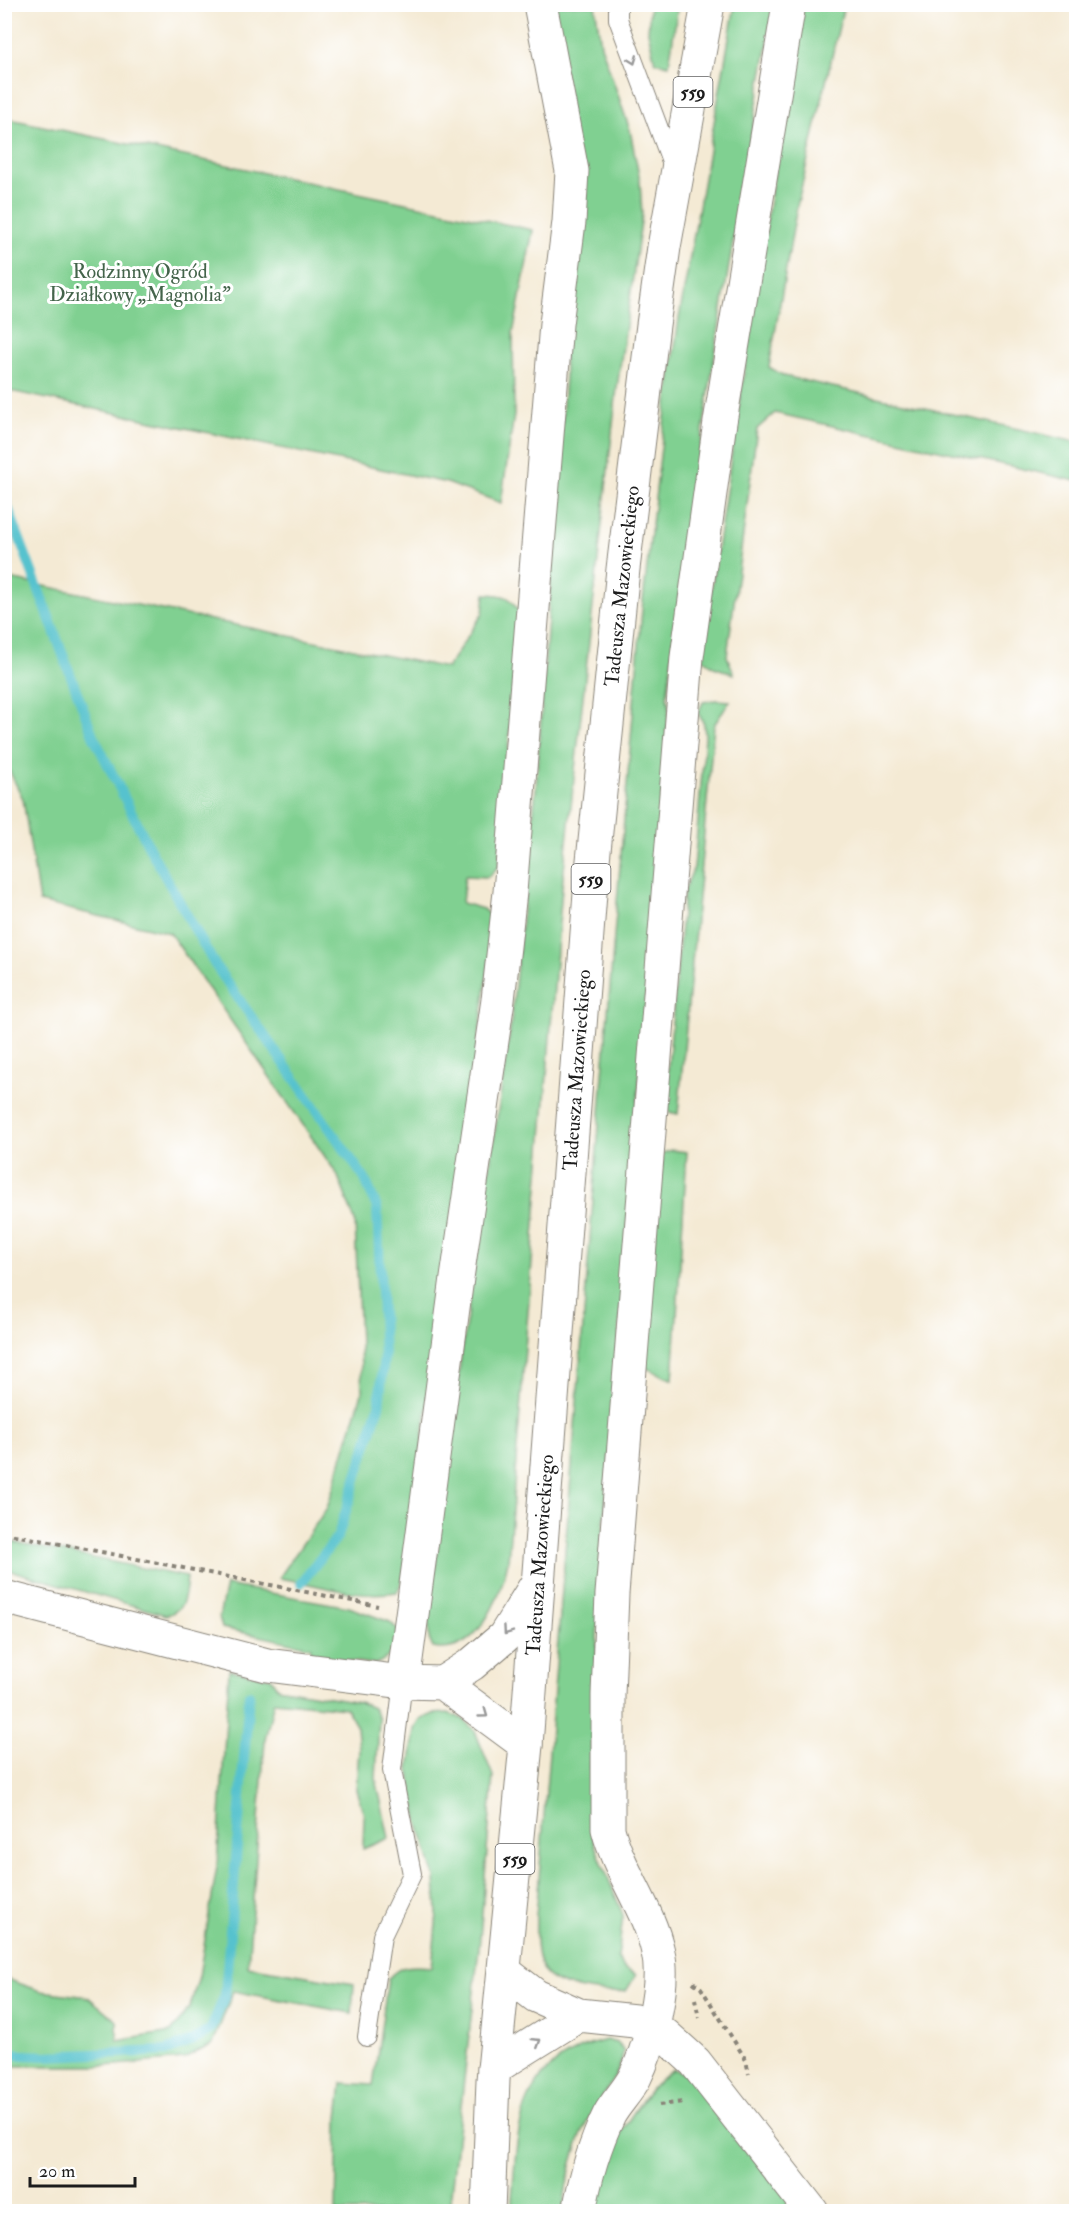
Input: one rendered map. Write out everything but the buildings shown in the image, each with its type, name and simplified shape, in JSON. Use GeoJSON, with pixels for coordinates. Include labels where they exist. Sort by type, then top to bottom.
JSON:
{"type":"FeatureCollection","features":[{"type":"Feature","properties":{"kind":"street"},"geometry":{"type":"LineString","coordinates":[[403,1682],[509,903],[555,336],[568,222],[572,171],[540,4]]}},
{"type":"Feature","properties":{"kind":"street","name":"Tadeusza Mazowieckiego"},"geometry":{"type":"LineString","coordinates":[[488,2211],[489,2141],[494,2068],[526,1745],[591,880],[623,569],[664,247],[678,180],[708,4]]}},
{"type":"Feature","properties":{"kind":"street"},"geometry":{"type":"LineString","coordinates":[[579,2211],[591,2160],[610,2114],[634,2079],[643,2060],[661,1978],[658,1951],[644,1912],[613,1850],[608,1829],[608,1695],[612,1594],[687,657],[718,434],[789,4]]}},
{"type":"Feature","properties":{"kind":"street"},"geometry":{"type":"LineString","coordinates":[[4,1597],[267,1665],[403,1682],[442,1683],[472,1664],[504,1637],[538,1582]]}},
{"type":"Feature","properties":{"kind":"street"},"geometry":{"type":"LineString","coordinates":[[442,1683],[526,1745]]}},
{"type":"Feature","properties":{"kind":"street"},"geometry":{"type":"LineString","coordinates":[[505,1972],[536,1996],[579,2015],[635,2021],[651,2026],[677,2044],[695,2062],[812,2211]]}},
{"type":"Feature","properties":{"kind":"street"},"geometry":{"type":"LineString","coordinates":[[494,2068],[579,2015]]}},
{"type":"Feature","properties":{"kind":"street","name":"Tadeusza Mazowieckiego"},"geometry":{"type":"LineString","coordinates":[[474,2211],[489,2141]]}},
{"type":"Feature","properties":{"kind":"lane"},"geometry":{"type":"LineString","coordinates":[[618,4],[618,19],[678,180]]}},
{"type":"Feature","properties":{"kind":"lane"},"geometry":{"type":"LineString","coordinates":[[367,2037],[382,1936],[412,1874],[392,1770],[403,1682]]}},
{"type":"Feature","properties":{"kind":"path"},"geometry":{"type":"LineString","coordinates":[[4,1533],[412,1613]]}},
{"type":"Feature","properties":{"kind":"path"},"geometry":{"type":"LineString","coordinates":[[660,1966],[686,1976],[701,1988],[746,2060],[750,2084]]}},
{"type":"Feature","properties":{"kind":"green space"},"geometry":{"type":"Polygon","coordinates":[[[554,5],[595,5],[601,45],[630,130],[640,181],[642,215],[617,388],[562,888],[508,1561],[500,1591],[485,1621],[475,1634],[463,1643],[449,1648],[433,1648],[429,1639],[429,1618],[460,1364],[510,1031],[536,789],[565,376],[554,5]]]}},
{"type":"Feature","properties":{"kind":"green space"},"geometry":{"type":"Polygon","coordinates":[[[650,5],[678,5],[669,65],[655,62],[648,32],[650,5]]]}},
{"type":"Feature","properties":{"kind":"green space"},"geometry":{"type":"Polygon","coordinates":[[[735,5],[775,5],[715,350],[667,697],[669,705],[601,1562],[591,1756],[590,1819],[595,1845],[623,1915],[618,1958],[624,1968],[636,1975],[626,1991],[606,1992],[559,1983],[544,1972],[537,1952],[536,1916],[642,609],[679,318],[735,5]]]}},
{"type":"Feature","properties":{"kind":"green space"},"geometry":{"type":"Polygon","coordinates":[[[804,5],[844,5],[797,206],[769,367],[784,376],[1076,442],[1076,481],[775,413],[757,429],[727,656],[734,674],[714,667],[701,657],[773,180],[804,5]]]}},
{"type":"Feature","properties":{"kind":"green space","name":"Rodzinny Ogród Działkowy „Magnolia”"},"geometry":{"type":"Polygon","coordinates":[[[5,118],[533,230],[513,334],[514,415],[501,503],[447,483],[5,390],[5,118]]]}},
{"type":"Feature","properties":{"kind":"green space"},"geometry":{"type":"Polygon","coordinates":[[[5,578],[447,668],[483,613],[485,594],[506,597],[513,603],[519,614],[499,866],[488,877],[465,876],[462,903],[483,909],[495,921],[403,1580],[397,1592],[368,1594],[279,1578],[327,1508],[362,1393],[355,1221],[337,1174],[170,933],[39,902],[23,799],[5,762],[5,578]]]}},
{"type":"Feature","properties":{"kind":"green space"},"geometry":{"type":"Polygon","coordinates":[[[730,701],[714,725],[678,1114],[669,1112],[665,1101],[684,891],[694,867],[705,737],[704,724],[698,713],[703,702],[730,701]]]}},
{"type":"Feature","properties":{"kind":"green space"},"geometry":{"type":"Polygon","coordinates":[[[671,1150],[687,1152],[673,1380],[642,1366],[663,1153],[671,1150]]]}},
{"type":"Feature","properties":{"kind":"green space"},"geometry":{"type":"Polygon","coordinates":[[[4,1540],[187,1577],[183,1601],[177,1610],[166,1615],[5,1569],[4,1540]]]}},
{"type":"Feature","properties":{"kind":"green space"},"geometry":{"type":"Polygon","coordinates":[[[226,1585],[349,1607],[390,1622],[401,1633],[389,1656],[375,1664],[310,1657],[311,1647],[222,1628],[219,1617],[226,1585]]]}},
{"type":"Feature","properties":{"kind":"green space"},"geometry":{"type":"Polygon","coordinates":[[[229,1670],[271,1678],[277,1688],[360,1702],[373,1708],[379,1719],[376,1779],[389,1838],[363,1849],[364,1815],[356,1790],[359,1749],[357,1727],[346,1708],[274,1701],[265,1740],[248,1966],[354,1984],[352,2013],[233,1991],[213,2044],[184,2059],[105,2066],[5,2066],[4,1978],[41,1991],[88,1997],[117,2021],[117,2041],[171,2032],[190,2007],[199,1976],[217,1866],[229,1670]]]}},
{"type":"Feature","properties":{"kind":"green space"},"geometry":{"type":"Polygon","coordinates":[[[448,1713],[463,1719],[475,1731],[493,1776],[480,1939],[449,2211],[336,2212],[338,2118],[342,2083],[373,2085],[388,1979],[403,1968],[432,1967],[437,1913],[435,1878],[418,1821],[409,1769],[415,1729],[420,1720],[433,1714],[448,1713]]]}},
{"type":"Feature","properties":{"kind":"green space"},"geometry":{"type":"Polygon","coordinates":[[[606,2040],[617,2043],[623,2049],[622,2058],[615,2076],[591,2113],[582,2133],[571,2166],[563,2211],[511,2212],[519,2129],[526,2105],[536,2084],[552,2066],[575,2051],[606,2040]]]}},
{"type":"Feature","properties":{"kind":"green space"},"geometry":{"type":"Polygon","coordinates":[[[673,2069],[704,2082],[805,2212],[596,2212],[607,2161],[622,2132],[652,2088],[673,2069]]]}},
{"type":"Feature","properties":{"kind":"waterway"},"geometry":{"type":"LineString","coordinates":[[4,497],[93,735],[152,853],[215,965],[365,1179],[377,1208],[384,1356],[379,1406],[338,1536],[301,1583]]}},
{"type":"Feature","properties":{"kind":"waterway"},"geometry":{"type":"LineString","coordinates":[[4,2054],[45,2056],[166,2051],[193,2041],[211,2029],[225,1995],[249,1695]]}}]}
